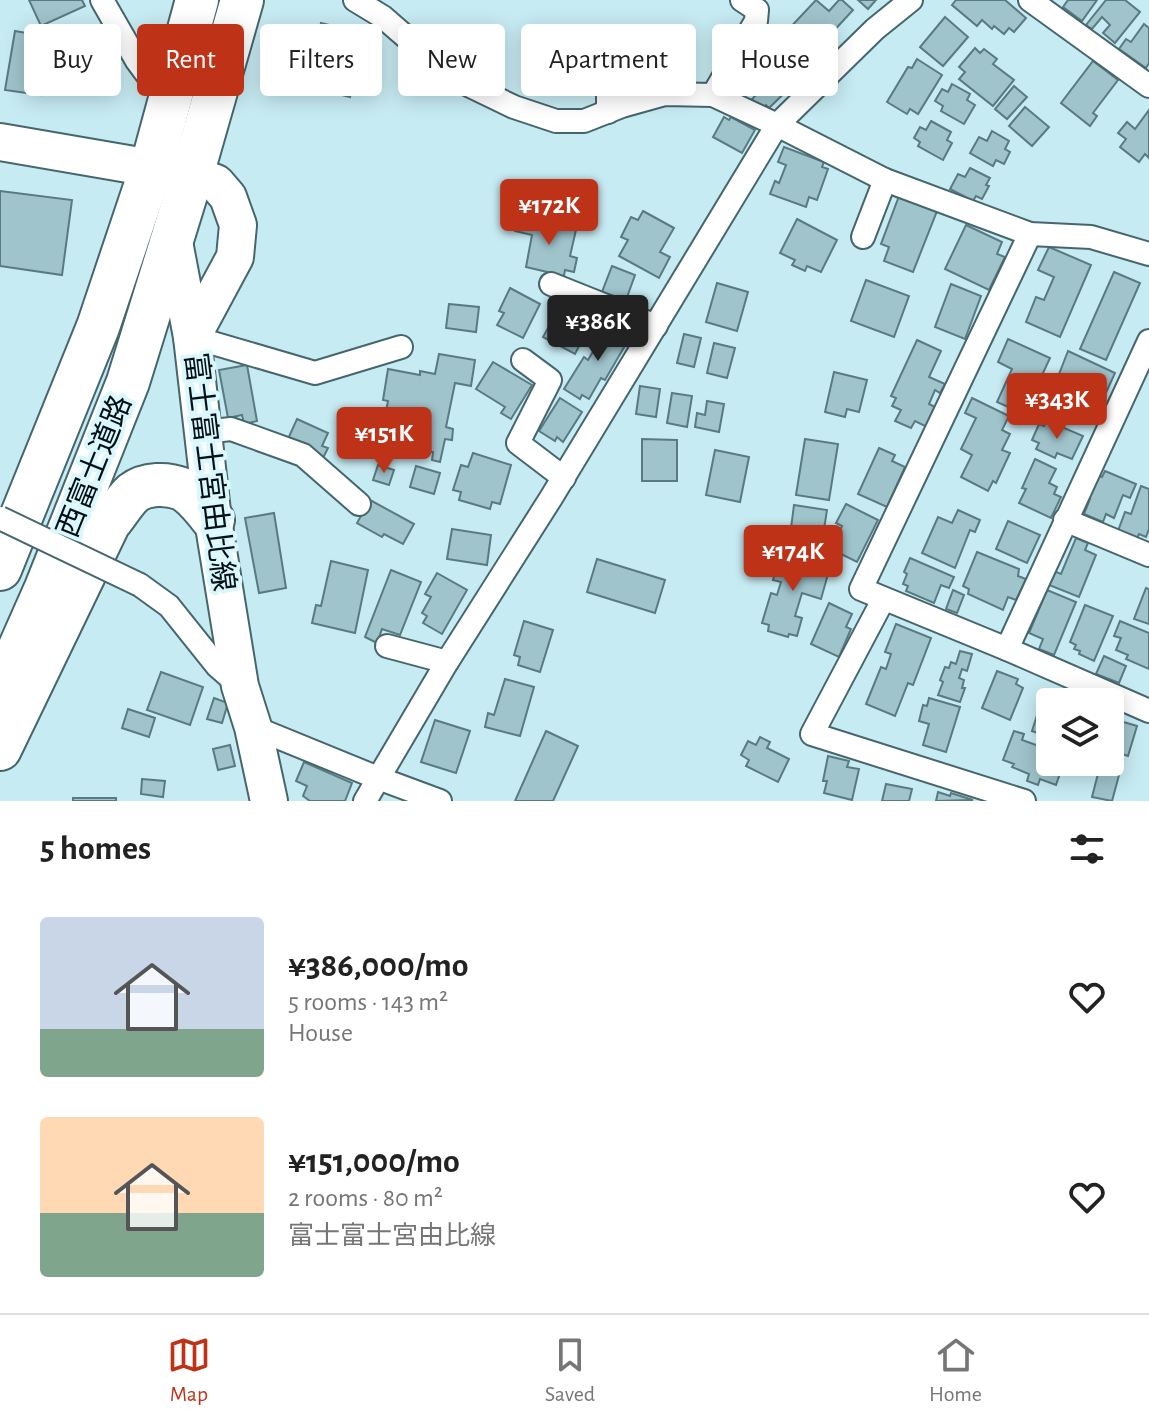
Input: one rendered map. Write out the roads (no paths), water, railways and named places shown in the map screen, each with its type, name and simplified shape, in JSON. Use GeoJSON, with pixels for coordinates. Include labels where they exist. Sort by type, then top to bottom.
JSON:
{"type":"FeatureCollection","features":[{"type":"Feature","properties":{"kind":"highway","name":"西富士道路"},"geometry":{"type":"LineString","coordinates":[[0,569],[98,327],[151,169],[197,0]]}},
{"type":"Feature","properties":{"kind":"highway","name":"西富士道路"},"geometry":{"type":"LineString","coordinates":[[0,692],[46,588],[128,382],[242,0]]}},
{"type":"Feature","properties":{"kind":"highway"},"geometry":{"type":"LineString","coordinates":[[0,749],[109,523],[131,494],[144,486],[182,489],[213,520]]}},
{"type":"Feature","properties":{"kind":"main road","name":"富士富士宮由比線"},"geometry":{"type":"LineString","coordinates":[[0,142],[192,175],[216,183],[228,197],[238,225],[235,257],[192,337],[213,520],[240,686],[253,727],[269,801]]}},
{"type":"Feature","properties":{"kind":"main road"},"geometry":{"type":"LineString","coordinates":[[151,169],[173,235],[192,337]]}},
{"type":"Feature","properties":{"kind":"street"},"geometry":{"type":"LineString","coordinates":[[102,0],[137,61],[169,104]]}},
{"type":"Feature","properties":{"kind":"street"},"geometry":{"type":"LineString","coordinates":[[355,0],[383,17],[452,77],[514,107],[556,121],[584,121],[665,94],[712,95]]}},
{"type":"Feature","properties":{"kind":"street"},"geometry":{"type":"LineString","coordinates":[[742,0],[757,10],[754,24]]}},
{"type":"Feature","properties":{"kind":"street"},"geometry":{"type":"LineString","coordinates":[[365,801],[777,125],[875,29],[911,0]]}},
{"type":"Feature","properties":{"kind":"street"},"geometry":{"type":"LineString","coordinates":[[1030,0],[1149,86]]}},
{"type":"Feature","properties":{"kind":"street"},"geometry":{"type":"LineString","coordinates":[[608,96],[608,112]]}},
{"type":"Feature","properties":{"kind":"street"},"geometry":{"type":"LineString","coordinates":[[715,96],[885,180],[1030,234],[1091,237],[1149,254]]}},
{"type":"Feature","properties":{"kind":"street"},"geometry":{"type":"LineString","coordinates":[[863,237],[885,180]]}},
{"type":"Feature","properties":{"kind":"street"},"geometry":{"type":"LineString","coordinates":[[1030,234],[861,589],[1149,711]]}},
{"type":"Feature","properties":{"kind":"street"},"geometry":{"type":"LineString","coordinates":[[551,284],[656,326]]}},
{"type":"Feature","properties":{"kind":"street"},"geometry":{"type":"LineString","coordinates":[[192,337],[315,373],[401,347]]}},
{"type":"Feature","properties":{"kind":"street"},"geometry":{"type":"LineString","coordinates":[[1007,649],[1149,341]]}},
{"type":"Feature","properties":{"kind":"street"},"geometry":{"type":"LineString","coordinates":[[523,360],[550,380],[518,443],[564,478]]}},
{"type":"Feature","properties":{"kind":"street"},"geometry":{"type":"LineString","coordinates":[[203,432],[231,429],[303,455],[359,504]]}},
{"type":"Feature","properties":{"kind":"street"},"geometry":{"type":"LineString","coordinates":[[0,518],[140,585],[169,606],[217,666],[240,686]]}},
{"type":"Feature","properties":{"kind":"street"},"geometry":{"type":"LineString","coordinates":[[1065,520],[1149,555]]}},
{"type":"Feature","properties":{"kind":"street"},"geometry":{"type":"LineString","coordinates":[[883,600],[812,734],[1024,801]]}},
{"type":"Feature","properties":{"kind":"street"},"geometry":{"type":"LineString","coordinates":[[387,646],[447,662]]}},
{"type":"Feature","properties":{"kind":"street"},"geometry":{"type":"LineString","coordinates":[[253,727],[440,801]]}}]}
